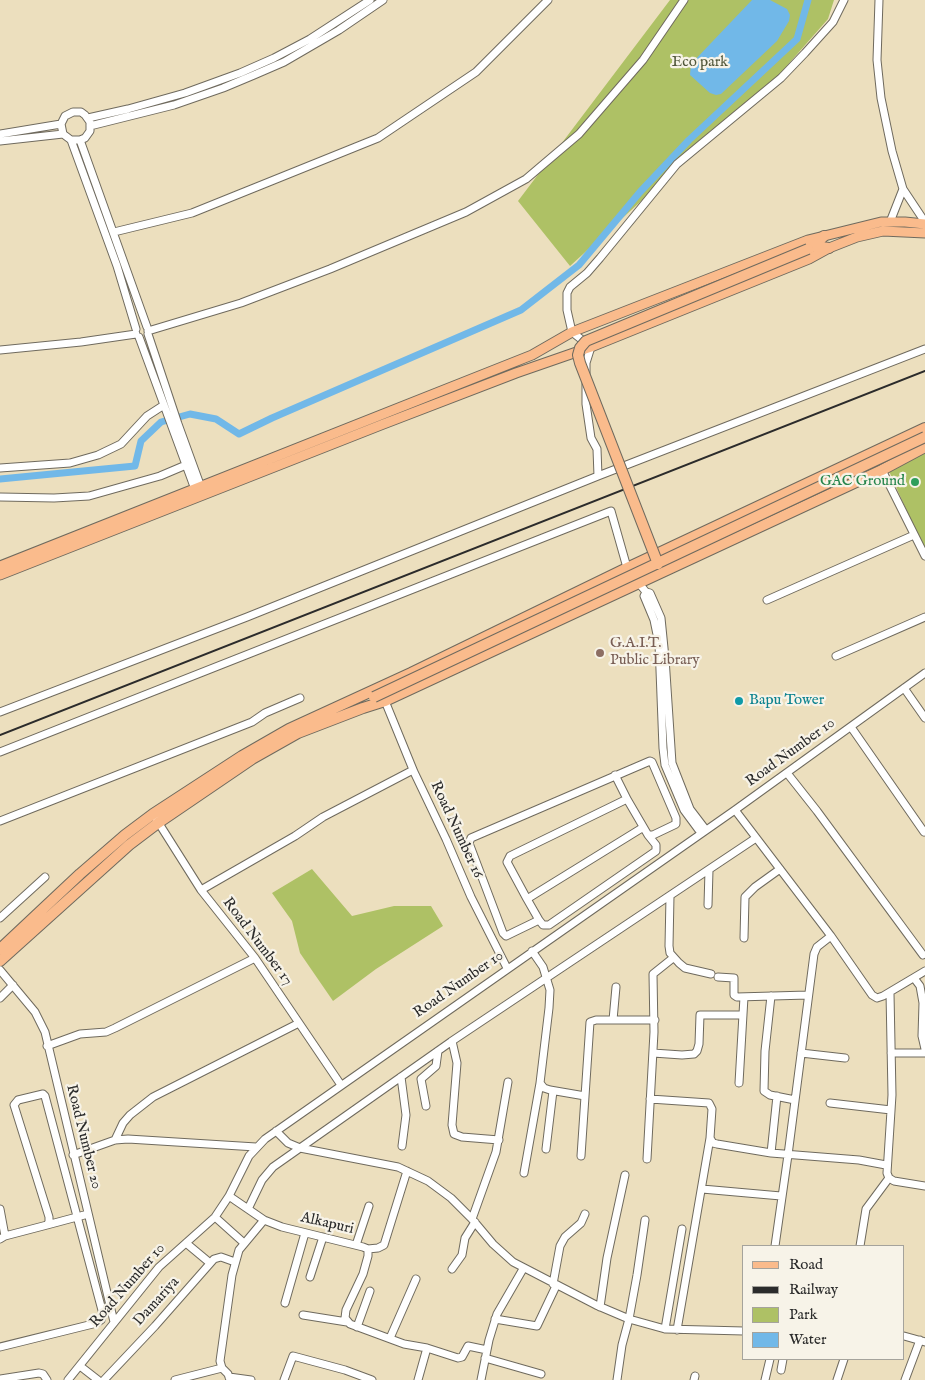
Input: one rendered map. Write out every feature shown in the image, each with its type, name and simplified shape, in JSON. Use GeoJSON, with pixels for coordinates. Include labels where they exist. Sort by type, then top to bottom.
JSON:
{"type":"FeatureCollection","features":[{"type":"Feature","properties":{"kind":"highway"},"geometry":{"type":"LineString","coordinates":[[812,248],[824,236]]}},
{"type":"Feature","properties":{"kind":"highway"},"geometry":{"type":"LineString","coordinates":[[658,564],[580,363],[578,356],[580,348],[586,341],[812,248],[829,248]]}},
{"type":"Feature","properties":{"kind":"highway"},"geometry":{"type":"LineString","coordinates":[[366,700],[627,568],[925,428]]}},
{"type":"Feature","properties":{"kind":"highway"},"geometry":{"type":"LineString","coordinates":[[0,949],[80,874],[242,756],[290,729],[366,700],[925,437]]}},
{"type":"Feature","properties":{"kind":"highway"},"geometry":{"type":"LineString","coordinates":[[366,700],[385,701],[882,470],[925,447]]}},
{"type":"Feature","properties":{"kind":"highway"},"geometry":{"type":"LineString","coordinates":[[680,544],[687,560]]}},
{"type":"Feature","properties":{"kind":"highway"},"geometry":{"type":"LineString","coordinates":[[0,960],[156,819]]}},
{"type":"Feature","properties":{"kind":"main road"},"geometry":{"type":"LineString","coordinates":[[0,575],[199,491],[532,355],[572,332],[824,236],[881,222],[925,223]]}},
{"type":"Feature","properties":{"kind":"main road"},"geometry":{"type":"LineString","coordinates":[[0,566],[516,373],[592,347],[809,259],[829,248],[857,237],[883,231],[925,233]]}},
{"type":"Feature","properties":{"kind":"street"},"geometry":{"type":"LineString","coordinates":[[88,118],[185,93],[240,73],[310,39],[370,0]]}},
{"type":"Feature","properties":{"kind":"street"},"geometry":{"type":"LineString","coordinates":[[90,126],[174,105],[247,78],[299,53],[339,30],[383,0]]}},
{"type":"Feature","properties":{"kind":"street"},"geometry":{"type":"LineString","coordinates":[[114,232],[192,213],[378,138],[476,72],[548,0]]}},
{"type":"Feature","properties":{"kind":"street"},"geometry":{"type":"LineString","coordinates":[[137,333],[144,338],[148,331],[241,303],[330,269],[466,212],[526,179],[579,134],[643,60],[684,0]]}},
{"type":"Feature","properties":{"kind":"street"},"geometry":{"type":"LineString","coordinates":[[598,476],[596,450],[591,438],[586,404],[586,363],[592,347],[572,332],[567,310],[567,293],[570,287],[586,274],[600,258],[677,164],[781,78],[805,53],[833,22],[844,0]]}},
{"type":"Feature","properties":{"kind":"street"},"geometry":{"type":"LineString","coordinates":[[879,0],[878,85],[892,152],[903,189],[925,223]]}},
{"type":"Feature","properties":{"kind":"street"},"geometry":{"type":"LineString","coordinates":[[71,140],[80,140],[88,135],[90,126],[88,118],[81,112],[73,112],[65,116],[61,124],[63,134],[71,140],[116,266],[137,333],[175,425],[199,491]]}},
{"type":"Feature","properties":{"kind":"street"},"geometry":{"type":"LineString","coordinates":[[0,134],[61,124]]}},
{"type":"Feature","properties":{"kind":"street"},"geometry":{"type":"LineString","coordinates":[[0,142],[63,134]]}},
{"type":"Feature","properties":{"kind":"street"},"geometry":{"type":"LineString","coordinates":[[80,140],[148,331],[167,407]]}},
{"type":"Feature","properties":{"kind":"street"},"geometry":{"type":"LineString","coordinates":[[890,222],[903,189]]}},
{"type":"Feature","properties":{"kind":"street"},"geometry":{"type":"LineString","coordinates":[[0,350],[81,342],[137,333],[143,325],[148,331]]}},
{"type":"Feature","properties":{"kind":"street"},"geometry":{"type":"LineString","coordinates":[[0,712],[247,617],[598,476],[925,349]]}},
{"type":"Feature","properties":{"kind":"street"},"geometry":{"type":"LineString","coordinates":[[0,468],[70,463],[98,455],[121,444],[147,416],[167,407]]}},
{"type":"Feature","properties":{"kind":"street"},"geometry":{"type":"LineString","coordinates":[[175,425],[186,465],[199,491]]}},
{"type":"Feature","properties":{"kind":"street"},"geometry":{"type":"LineString","coordinates":[[0,497],[54,498],[89,496],[160,476],[186,465]]}},
{"type":"Feature","properties":{"kind":"street"},"geometry":{"type":"LineString","coordinates":[[882,470],[925,556]]}},
{"type":"Feature","properties":{"kind":"street"},"geometry":{"type":"LineString","coordinates":[[0,752],[611,511],[627,568],[646,592],[650,593],[658,609],[663,630],[662,646],[670,752],[688,810],[703,832]]}},
{"type":"Feature","properties":{"kind":"street"},"geometry":{"type":"LineString","coordinates":[[767,600],[914,535]]}},
{"type":"Feature","properties":{"kind":"street"},"geometry":{"type":"LineString","coordinates":[[836,656],[925,617]]}},
{"type":"Feature","properties":{"kind":"street","name":"Road Number 10"},"geometry":{"type":"LineString","coordinates":[[68,1380],[159,1268],[215,1216],[229,1196],[242,1169],[256,1147],[341,1085],[735,810],[925,673]]}},
{"type":"Feature","properties":{"kind":"street"},"geometry":{"type":"LineString","coordinates":[[904,688],[925,718]]}},
{"type":"Feature","properties":{"kind":"street"},"geometry":{"type":"LineString","coordinates":[[0,821],[252,722],[264,713],[300,698]]}},
{"type":"Feature","properties":{"kind":"street","name":"Road Number 16"},"geometry":{"type":"LineString","coordinates":[[385,701],[413,770],[471,897],[508,968]]}},
{"type":"Feature","properties":{"kind":"street"},"geometry":{"type":"LineString","coordinates":[[851,727],[924,832]]}},
{"type":"Feature","properties":{"kind":"street"},"geometry":{"type":"LineString","coordinates":[[539,920],[510,935],[504,934],[469,843],[471,838],[647,761],[652,762],[676,818],[676,824],[653,835],[648,835]]}},
{"type":"Feature","properties":{"kind":"street"},"geometry":{"type":"LineString","coordinates":[[200,890],[295,836],[323,817],[413,770]]}},
{"type":"Feature","properties":{"kind":"street"},"geometry":{"type":"LineString","coordinates":[[787,773],[923,955]]}},
{"type":"Feature","properties":{"kind":"street"},"geometry":{"type":"LineString","coordinates":[[615,775],[642,828],[656,845],[656,851],[549,925],[543,925],[507,862],[510,856],[627,799]]}},
{"type":"Feature","properties":{"kind":"street"},"geometry":{"type":"LineString","coordinates":[[676,818],[688,810]]}},
{"type":"Feature","properties":{"kind":"street"},"geometry":{"type":"LineString","coordinates":[[735,810],[872,995],[880,997],[890,993],[925,971]]}},
{"type":"Feature","properties":{"kind":"street","name":"Road Number 17"},"geometry":{"type":"LineString","coordinates":[[156,819],[200,890],[255,958],[341,1085]]}},
{"type":"Feature","properties":{"kind":"street"},"geometry":{"type":"LineString","coordinates":[[527,899],[642,828]]}},
{"type":"Feature","properties":{"kind":"street"},"geometry":{"type":"LineString","coordinates":[[248,1209],[262,1180],[286,1156],[452,1041],[756,838]]}},
{"type":"Feature","properties":{"kind":"street"},"geometry":{"type":"LineString","coordinates":[[744,938],[746,897],[755,887],[780,869]]}},
{"type":"Feature","properties":{"kind":"street"},"geometry":{"type":"LineString","coordinates":[[708,905],[709,870]]}},
{"type":"Feature","properties":{"kind":"street"},"geometry":{"type":"LineString","coordinates":[[0,918],[45,877]]}},
{"type":"Feature","properties":{"kind":"street"},"geometry":{"type":"LineString","coordinates":[[670,896],[669,946],[674,958],[685,968],[734,978],[734,996],[808,995]]}},
{"type":"Feature","properties":{"kind":"street"},"geometry":{"type":"LineString","coordinates":[[775,1245],[814,954],[817,947],[830,936]]}},
{"type":"Feature","properties":{"kind":"street"},"geometry":{"type":"LineString","coordinates":[[524,1173],[540,1083],[550,998],[543,967],[532,951]]}},
{"type":"Feature","properties":{"kind":"street"},"geometry":{"type":"LineString","coordinates":[[47,1046],[80,1034],[106,1032],[255,958]]}},
{"type":"Feature","properties":{"kind":"street"},"geometry":{"type":"LineString","coordinates":[[647,1160],[655,1020],[653,974],[674,958]]}},
{"type":"Feature","properties":{"kind":"street","name":"Road Number 20"},"geometry":{"type":"LineString","coordinates":[[0,970],[41,1022],[114,1322]]}},
{"type":"Feature","properties":{"kind":"street"},"geometry":{"type":"LineString","coordinates":[[891,1053],[925,1051],[922,1036],[922,998],[920,986],[914,978]]}},
{"type":"Feature","properties":{"kind":"street"},"geometry":{"type":"LineString","coordinates":[[0,998],[13,985]]}},
{"type":"Feature","properties":{"kind":"street"},"geometry":{"type":"LineString","coordinates":[[613,1020],[616,987]]}},
{"type":"Feature","properties":{"kind":"street"},"geometry":{"type":"LineString","coordinates":[[860,1245],[866,1209],[889,1178],[886,1165],[891,1110],[890,993]]}},
{"type":"Feature","properties":{"kind":"street"},"geometry":{"type":"LineString","coordinates":[[771,996],[765,1051],[764,1088],[767,1094],[795,1100]]}},
{"type":"Feature","properties":{"kind":"street"},"geometry":{"type":"LineString","coordinates":[[739,1083],[744,997]]}},
{"type":"Feature","properties":{"kind":"street"},"geometry":{"type":"LineString","coordinates":[[653,1053],[694,1054],[699,1044],[700,1015],[743,1015]]}},
{"type":"Feature","properties":{"kind":"street"},"geometry":{"type":"LineString","coordinates":[[581,1156],[590,1022],[596,1020],[655,1020]]}},
{"type":"Feature","properties":{"kind":"street"},"geometry":{"type":"LineString","coordinates":[[115,1140],[123,1123],[130,1115],[153,1097],[299,1023]]}},
{"type":"Feature","properties":{"kind":"street"},"geometry":{"type":"LineString","coordinates":[[452,1041],[457,1064],[452,1125],[454,1134],[462,1137],[499,1140]]}},
{"type":"Feature","properties":{"kind":"street"},"geometry":{"type":"LineString","coordinates":[[426,1106],[421,1079],[436,1066],[438,1051]]}},
{"type":"Feature","properties":{"kind":"street"},"geometry":{"type":"LineString","coordinates":[[801,1053],[845,1058]]}},
{"type":"Feature","properties":{"kind":"street"},"geometry":{"type":"LineString","coordinates":[[401,1078],[406,1115],[402,1146]]}},
{"type":"Feature","properties":{"kind":"street"},"geometry":{"type":"LineString","coordinates":[[452,1269],[462,1255],[465,1238],[474,1221],[494,1160],[508,1082]]}},
{"type":"Feature","properties":{"kind":"street"},"geometry":{"type":"LineString","coordinates":[[540,1083],[544,1088],[553,1091],[585,1096]]}},
{"type":"Feature","properties":{"kind":"street"},"geometry":{"type":"LineString","coordinates":[[546,1148],[553,1091]]}},
{"type":"Feature","properties":{"kind":"street"},"geometry":{"type":"LineString","coordinates":[[0,1347],[97,1323],[102,1320],[103,1314],[45,1096],[40,1094],[18,1100],[14,1105],[50,1217],[47,1225]]}},
{"type":"Feature","properties":{"kind":"street"},"geometry":{"type":"LineString","coordinates":[[771,1153],[777,1096]]}},
{"type":"Feature","properties":{"kind":"street"},"geometry":{"type":"LineString","coordinates":[[650,1099],[709,1103],[712,1109],[710,1138],[702,1189],[677,1330]]}},
{"type":"Feature","properties":{"kind":"street"},"geometry":{"type":"LineString","coordinates":[[830,1103],[891,1110]]}},
{"type":"Feature","properties":{"kind":"street"},"geometry":{"type":"LineString","coordinates":[[276,1131],[288,1143],[300,1148],[382,1163],[407,1171],[428,1181],[440,1189],[474,1221],[503,1254],[523,1268],[554,1285],[600,1307],[629,1319],[665,1329],[742,1331]]}},
{"type":"Feature","properties":{"kind":"street"},"geometry":{"type":"LineString","coordinates":[[710,1138],[713,1143],[717,1144],[771,1153],[859,1160],[886,1165]]}},
{"type":"Feature","properties":{"kind":"street"},"geometry":{"type":"LineString","coordinates":[[74,1155],[115,1140],[188,1142],[256,1147]]}},
{"type":"Feature","properties":{"kind":"street"},"geometry":{"type":"LineString","coordinates":[[368,1250],[384,1245],[407,1171]]}},
{"type":"Feature","properties":{"kind":"street"},"geometry":{"type":"LineString","coordinates":[[600,1307],[604,1275],[625,1176]]}},
{"type":"Feature","properties":{"kind":"street"},"geometry":{"type":"LineString","coordinates":[[889,1178],[902,1183],[925,1186]]}},
{"type":"Feature","properties":{"kind":"street"},"geometry":{"type":"LineString","coordinates":[[702,1189],[781,1196]]}},
{"type":"Feature","properties":{"kind":"street","name":"Alkapuri"},"geometry":{"type":"LineString","coordinates":[[229,1196],[264,1220],[282,1228],[356,1245],[368,1250],[363,1274],[346,1310],[347,1322]]}},
{"type":"Feature","properties":{"kind":"street"},"geometry":{"type":"LineString","coordinates":[[356,1245],[369,1206]]}},
{"type":"Feature","properties":{"kind":"street"},"geometry":{"type":"LineString","coordinates":[[0,1210],[2,1238],[88,1214]]}},
{"type":"Feature","properties":{"kind":"street"},"geometry":{"type":"LineString","coordinates":[[495,1319],[537,1326],[541,1321],[554,1285],[560,1246],[565,1237],[581,1223],[585,1214]]}},
{"type":"Feature","properties":{"kind":"street"},"geometry":{"type":"LineString","coordinates":[[215,1216],[244,1243]]}},
{"type":"Feature","properties":{"kind":"street"},"geometry":{"type":"LineString","coordinates":[[251,1380],[230,1379],[222,1368],[220,1361],[228,1295],[235,1262],[244,1243],[264,1220]]}},
{"type":"Feature","properties":{"kind":"street"},"geometry":{"type":"LineString","coordinates":[[618,1380],[622,1345],[629,1319],[645,1220]]}},
{"type":"Feature","properties":{"kind":"street"},"geometry":{"type":"LineString","coordinates":[[665,1329],[682,1229]]}},
{"type":"Feature","properties":{"kind":"street"},"geometry":{"type":"LineString","coordinates":[[285,1303],[305,1233]]}},
{"type":"Feature","properties":{"kind":"street"},"geometry":{"type":"LineString","coordinates":[[310,1277],[324,1238]]}},
{"type":"Feature","properties":{"kind":"street"},"geometry":{"type":"LineString","coordinates":[[186,1243],[210,1263],[216,1257],[235,1262]]}},
{"type":"Feature","properties":{"kind":"street","name":"Damariya"},"geometry":{"type":"LineString","coordinates":[[104,1380],[155,1326],[210,1263]]}},
{"type":"Feature","properties":{"kind":"street"},"geometry":{"type":"LineString","coordinates":[[481,1380],[495,1319],[501,1304],[523,1268]]}},
{"type":"Feature","properties":{"kind":"street"},"geometry":{"type":"LineString","coordinates":[[388,1338],[416,1280]]}},
{"type":"Feature","properties":{"kind":"street"},"geometry":{"type":"LineString","coordinates":[[357,1327],[370,1292]]}},
{"type":"Feature","properties":{"kind":"street"},"geometry":{"type":"LineString","coordinates":[[303,1315],[347,1322],[408,1345],[427,1348],[458,1358],[462,1357],[468,1346],[542,1374]]}},
{"type":"Feature","properties":{"kind":"street"},"geometry":{"type":"LineString","coordinates":[[905,1336],[923,1341],[905,1380]]}},
{"type":"Feature","properties":{"kind":"street"},"geometry":{"type":"LineString","coordinates":[[418,1380],[427,1348]]}},
{"type":"Feature","properties":{"kind":"street"},"geometry":{"type":"LineString","coordinates":[[284,1380],[293,1356],[345,1370],[372,1380]]}},
{"type":"Feature","properties":{"kind":"street"},"geometry":{"type":"LineString","coordinates":[[765,1380],[770,1360]]}},
{"type":"Feature","properties":{"kind":"street"},"geometry":{"type":"LineString","coordinates":[[781,1370],[783,1360]]}},
{"type":"Feature","properties":{"kind":"street"},"geometry":{"type":"LineString","coordinates":[[837,1380],[844,1360]]}},
{"type":"Feature","properties":{"kind":"street"},"geometry":{"type":"LineString","coordinates":[[80,1366],[98,1380]]}},
{"type":"Feature","properties":{"kind":"street"},"geometry":{"type":"LineString","coordinates":[[175,1380],[222,1368]]}},
{"type":"Feature","properties":{"kind":"street"},"geometry":{"type":"LineString","coordinates":[[0,1379],[39,1373],[43,1374],[47,1380]]}},
{"type":"Feature","properties":{"kind":"green space","name":"Eco park"},"geometry":{"type":"Polygon","coordinates":[[[670,0],[834,0],[828,19],[777,77],[570,266],[518,201],[670,0]]]}},
{"type":"Feature","properties":{"kind":"green space"},"geometry":{"type":"Polygon","coordinates":[[[925,452],[925,552],[889,471],[925,452]]]}},
{"type":"Feature","properties":{"kind":"green space"},"geometry":{"type":"Polygon","coordinates":[[[312,869],[352,916],[394,906],[431,906],[443,926],[376,969],[333,1001],[300,953],[292,921],[272,893],[312,869]]]}},
{"type":"Feature","properties":{"kind":"water"},"geometry":{"type":"Polygon","coordinates":[[[752,0],[770,0],[787,9],[790,15],[789,21],[777,41],[721,94],[710,93],[690,75],[691,64],[752,0]]]}},
{"type":"Feature","properties":{"kind":"waterway"},"geometry":{"type":"LineString","coordinates":[[0,479],[135,466],[141,441],[161,422],[190,414],[216,419],[239,434],[521,310],[579,265],[640,192],[689,140],[797,39],[808,0]]}},
{"type":"Feature","properties":{"kind":"railway"},"geometry":{"type":"LineString","coordinates":[[0,735],[925,371]]}},
{"type":"Feature","properties":{"kind":"place","name":"GAC Ground"},"geometry":{"type":"Point","coordinates":[915,482]}},
{"type":"Feature","properties":{"kind":"place","name":"G.A.I.T. Public Library"},"geometry":{"type":"Point","coordinates":[600,653]}},
{"type":"Feature","properties":{"kind":"place","name":"Bapu Tower"},"geometry":{"type":"Point","coordinates":[739,701]}}]}
